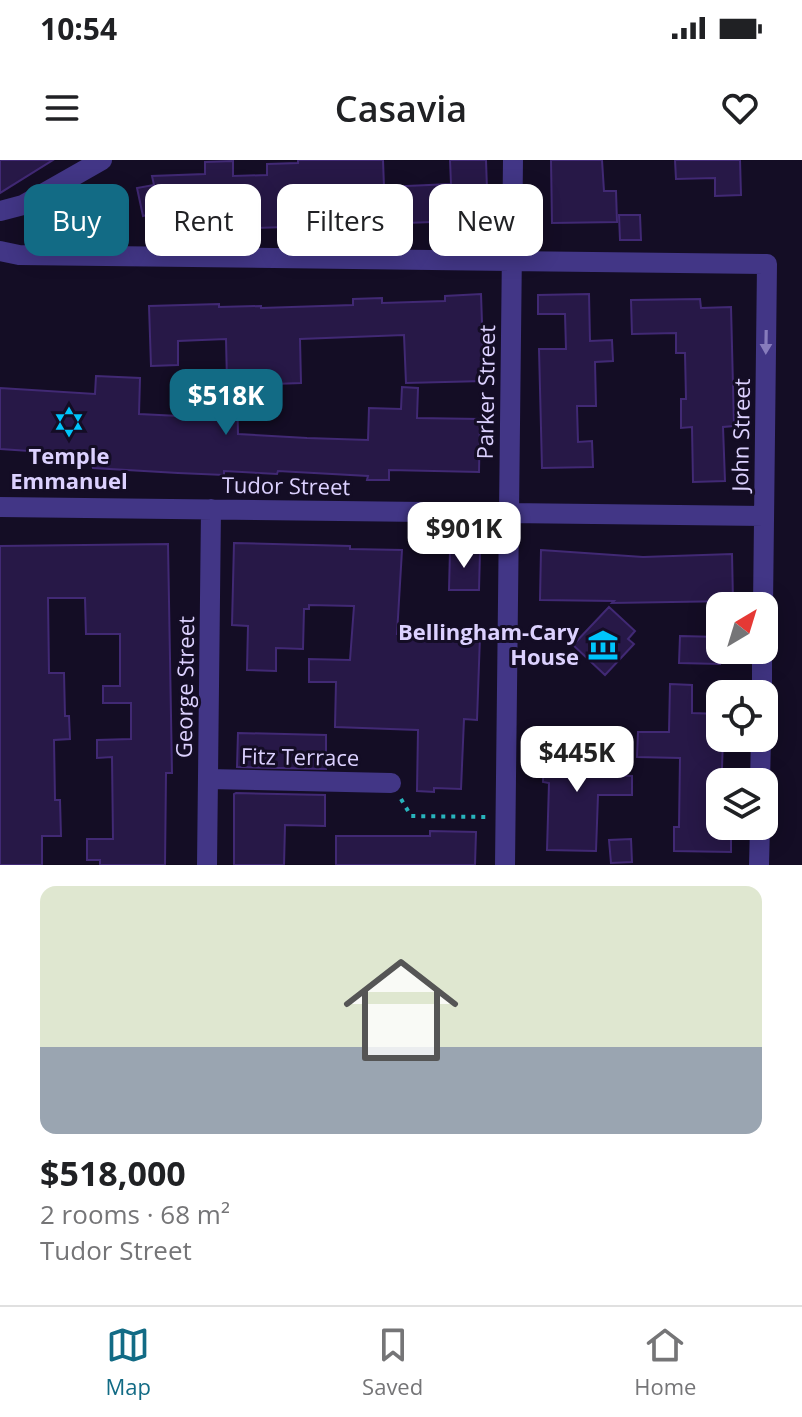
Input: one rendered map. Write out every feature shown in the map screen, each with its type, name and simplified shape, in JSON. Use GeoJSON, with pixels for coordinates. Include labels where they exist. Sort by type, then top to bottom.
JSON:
{"type":"FeatureCollection","features":[{"type":"Feature","properties":{"kind":"street"},"geometry":{"type":"LineString","coordinates":[[0,211],[23,205],[102,160]]}},
{"type":"Feature","properties":{"kind":"street","name":"Parker Street"},"geometry":{"type":"LineString","coordinates":[[505,865],[513,160]]}},
{"type":"Feature","properties":{"kind":"street"},"geometry":{"type":"LineString","coordinates":[[0,251],[19,255],[511,261]]}},
{"type":"Feature","properties":{"kind":"street","name":"John Street"},"geometry":{"type":"LineString","coordinates":[[511,261],[767,264],[763,592]]}},
{"type":"Feature","properties":{"kind":"street","name":"Tudor Street"},"geometry":{"type":"LineString","coordinates":[[0,507],[764,516]]}},
{"type":"Feature","properties":{"kind":"street","name":"George Street"},"geometry":{"type":"LineString","coordinates":[[207,865],[211,509]]}},
{"type":"Feature","properties":{"kind":"street","name":"Fitz Terrace"},"geometry":{"type":"LineString","coordinates":[[208,779],[391,783]]}},
{"type":"Feature","properties":{"kind":"street"},"geometry":{"type":"LineString","coordinates":[[759,865],[760,840]]}},
{"type":"Feature","properties":{"kind":"path"},"geometry":{"type":"LineString","coordinates":[[391,783],[411,816],[505,817]]}},
{"type":"Feature","properties":{"kind":"building"},"geometry":{"type":"Polygon","coordinates":[[[0,160],[53,160],[0,193],[0,160]]]}},
{"type":"Feature","properties":{"kind":"building"},"geometry":{"type":"Polygon","coordinates":[[[298,160],[383,160],[384,184],[277,184],[277,227],[261,228],[261,184],[154,184],[152,176],[205,174],[205,162],[233,161],[233,176],[267,175],[267,164],[298,163],[298,160]]]}},
{"type":"Feature","properties":{"kind":"building"},"geometry":{"type":"Polygon","coordinates":[[[450,160],[486,160],[487,184],[451,184],[450,160]]]}},
{"type":"Feature","properties":{"kind":"building"},"geometry":{"type":"Polygon","coordinates":[[[551,160],[602,160],[604,191],[616,191],[617,222],[552,223],[551,160]]]}},
{"type":"Feature","properties":{"kind":"building"},"geometry":{"type":"Polygon","coordinates":[[[675,160],[740,160],[741,195],[715,196],[715,178],[676,179],[675,160]]]}},
{"type":"Feature","properties":{"kind":"building"},"geometry":{"type":"Polygon","coordinates":[[[429,185],[429,222],[413,223],[413,186],[429,185]]]}},
{"type":"Feature","properties":{"kind":"building"},"geometry":{"type":"Polygon","coordinates":[[[145,187],[145,216],[143,216],[137,188],[145,187]]]}},
{"type":"Feature","properties":{"kind":"building"},"geometry":{"type":"Polygon","coordinates":[[[619,215],[640,215],[641,240],[620,240],[619,215]]]}},
{"type":"Feature","properties":{"kind":"building"},"geometry":{"type":"Polygon","coordinates":[[[481,294],[484,381],[406,383],[404,335],[300,339],[301,383],[274,384],[274,380],[227,382],[226,339],[178,341],[178,365],[151,366],[149,306],[219,304],[219,307],[261,308],[353,305],[353,299],[382,298],[382,303],[445,301],[445,296],[481,294]]]}},
{"type":"Feature","properties":{"kind":"building"},"geometry":{"type":"Polygon","coordinates":[[[589,294],[590,341],[612,340],[613,361],[595,362],[596,406],[577,406],[578,442],[592,441],[593,467],[542,468],[539,349],[566,349],[565,314],[538,314],[538,295],[589,294]]]}},
{"type":"Feature","properties":{"kind":"building"},"geometry":{"type":"Polygon","coordinates":[[[700,299],[701,308],[731,307],[734,426],[723,427],[725,481],[693,482],[692,427],[681,428],[681,399],[686,399],[685,353],[676,353],[676,333],[632,334],[631,300],[700,299]]]}},
{"type":"Feature","properties":{"kind":"building"},"geometry":{"type":"Polygon","coordinates":[[[96,376],[140,378],[139,414],[220,418],[220,386],[237,386],[238,434],[307,438],[368,440],[369,408],[401,409],[402,387],[418,388],[417,418],[480,419],[479,472],[389,470],[389,480],[278,471],[277,474],[224,471],[224,475],[178,473],[93,468],[89,455],[0,449],[0,388],[95,394],[96,376]]]}},
{"type":"Feature","properties":{"kind":"building"},"geometry":{"type":"Polygon","coordinates":[[[234,543],[402,550],[397,634],[480,636],[477,720],[464,719],[461,789],[417,791],[418,730],[335,727],[336,682],[309,682],[309,659],[350,660],[354,606],[309,605],[309,609],[304,609],[303,649],[276,648],[276,671],[247,670],[248,626],[232,625],[234,543]]]}},
{"type":"Feature","properties":{"kind":"building"},"geometry":{"type":"Polygon","coordinates":[[[168,544],[172,773],[166,773],[165,865],[100,865],[100,860],[87,860],[87,839],[113,839],[112,757],[97,758],[97,740],[131,739],[131,703],[103,703],[103,686],[120,686],[120,634],[86,634],[85,598],[48,598],[49,673],[64,673],[65,716],[69,716],[70,739],[54,740],[55,800],[60,800],[61,836],[42,836],[42,865],[0,865],[0,546],[168,544]]]}},
{"type":"Feature","properties":{"kind":"building"},"geometry":{"type":"Polygon","coordinates":[[[450,550],[480,551],[479,590],[449,590],[450,550]]]}},
{"type":"Feature","properties":{"kind":"building"},"geometry":{"type":"Polygon","coordinates":[[[541,550],[643,557],[732,554],[733,592],[706,592],[706,601],[540,600],[541,550]]]}},
{"type":"Feature","properties":{"kind":"building","name":"Bellingham-Cary House"},"geometry":{"type":"Polygon","coordinates":[[[609,607],[635,631],[628,639],[634,644],[605,675],[573,645],[609,607]]]}},
{"type":"Feature","properties":{"kind":"building"},"geometry":{"type":"Polygon","coordinates":[[[680,636],[706,637],[706,664],[679,663],[680,636]]]}},
{"type":"Feature","properties":{"kind":"building"},"geometry":{"type":"Polygon","coordinates":[[[670,684],[692,685],[692,713],[706,714],[706,752],[723,752],[722,768],[706,768],[706,840],[731,840],[731,852],[674,851],[674,827],[679,827],[680,758],[637,757],[638,732],[669,732],[670,684]]]}},
{"type":"Feature","properties":{"kind":"building"},"geometry":{"type":"Polygon","coordinates":[[[238,733],[326,735],[326,769],[237,767],[238,733]]]}},
{"type":"Feature","properties":{"kind":"building"},"geometry":{"type":"Polygon","coordinates":[[[544,743],[601,744],[600,775],[632,776],[632,795],[598,795],[596,851],[547,850],[549,783],[543,782],[544,743]]]}},
{"type":"Feature","properties":{"kind":"building"},"geometry":{"type":"Polygon","coordinates":[[[236,793],[325,795],[325,826],[285,825],[284,865],[234,865],[236,793]]]}},
{"type":"Feature","properties":{"kind":"building"},"geometry":{"type":"Polygon","coordinates":[[[430,831],[476,832],[475,865],[336,865],[336,836],[430,836],[430,831]]]}},
{"type":"Feature","properties":{"kind":"building"},"geometry":{"type":"Polygon","coordinates":[[[631,839],[632,862],[611,863],[609,840],[631,839]]]}},
{"type":"Feature","properties":{"kind":"place","name":"Temple Emmanuel"},"geometry":{"type":"Point","coordinates":[69,422]}},
{"type":"Feature","properties":{"kind":"place","name":"Bellingham-Cary House"},"geometry":{"type":"Point","coordinates":[603,645]}}]}
